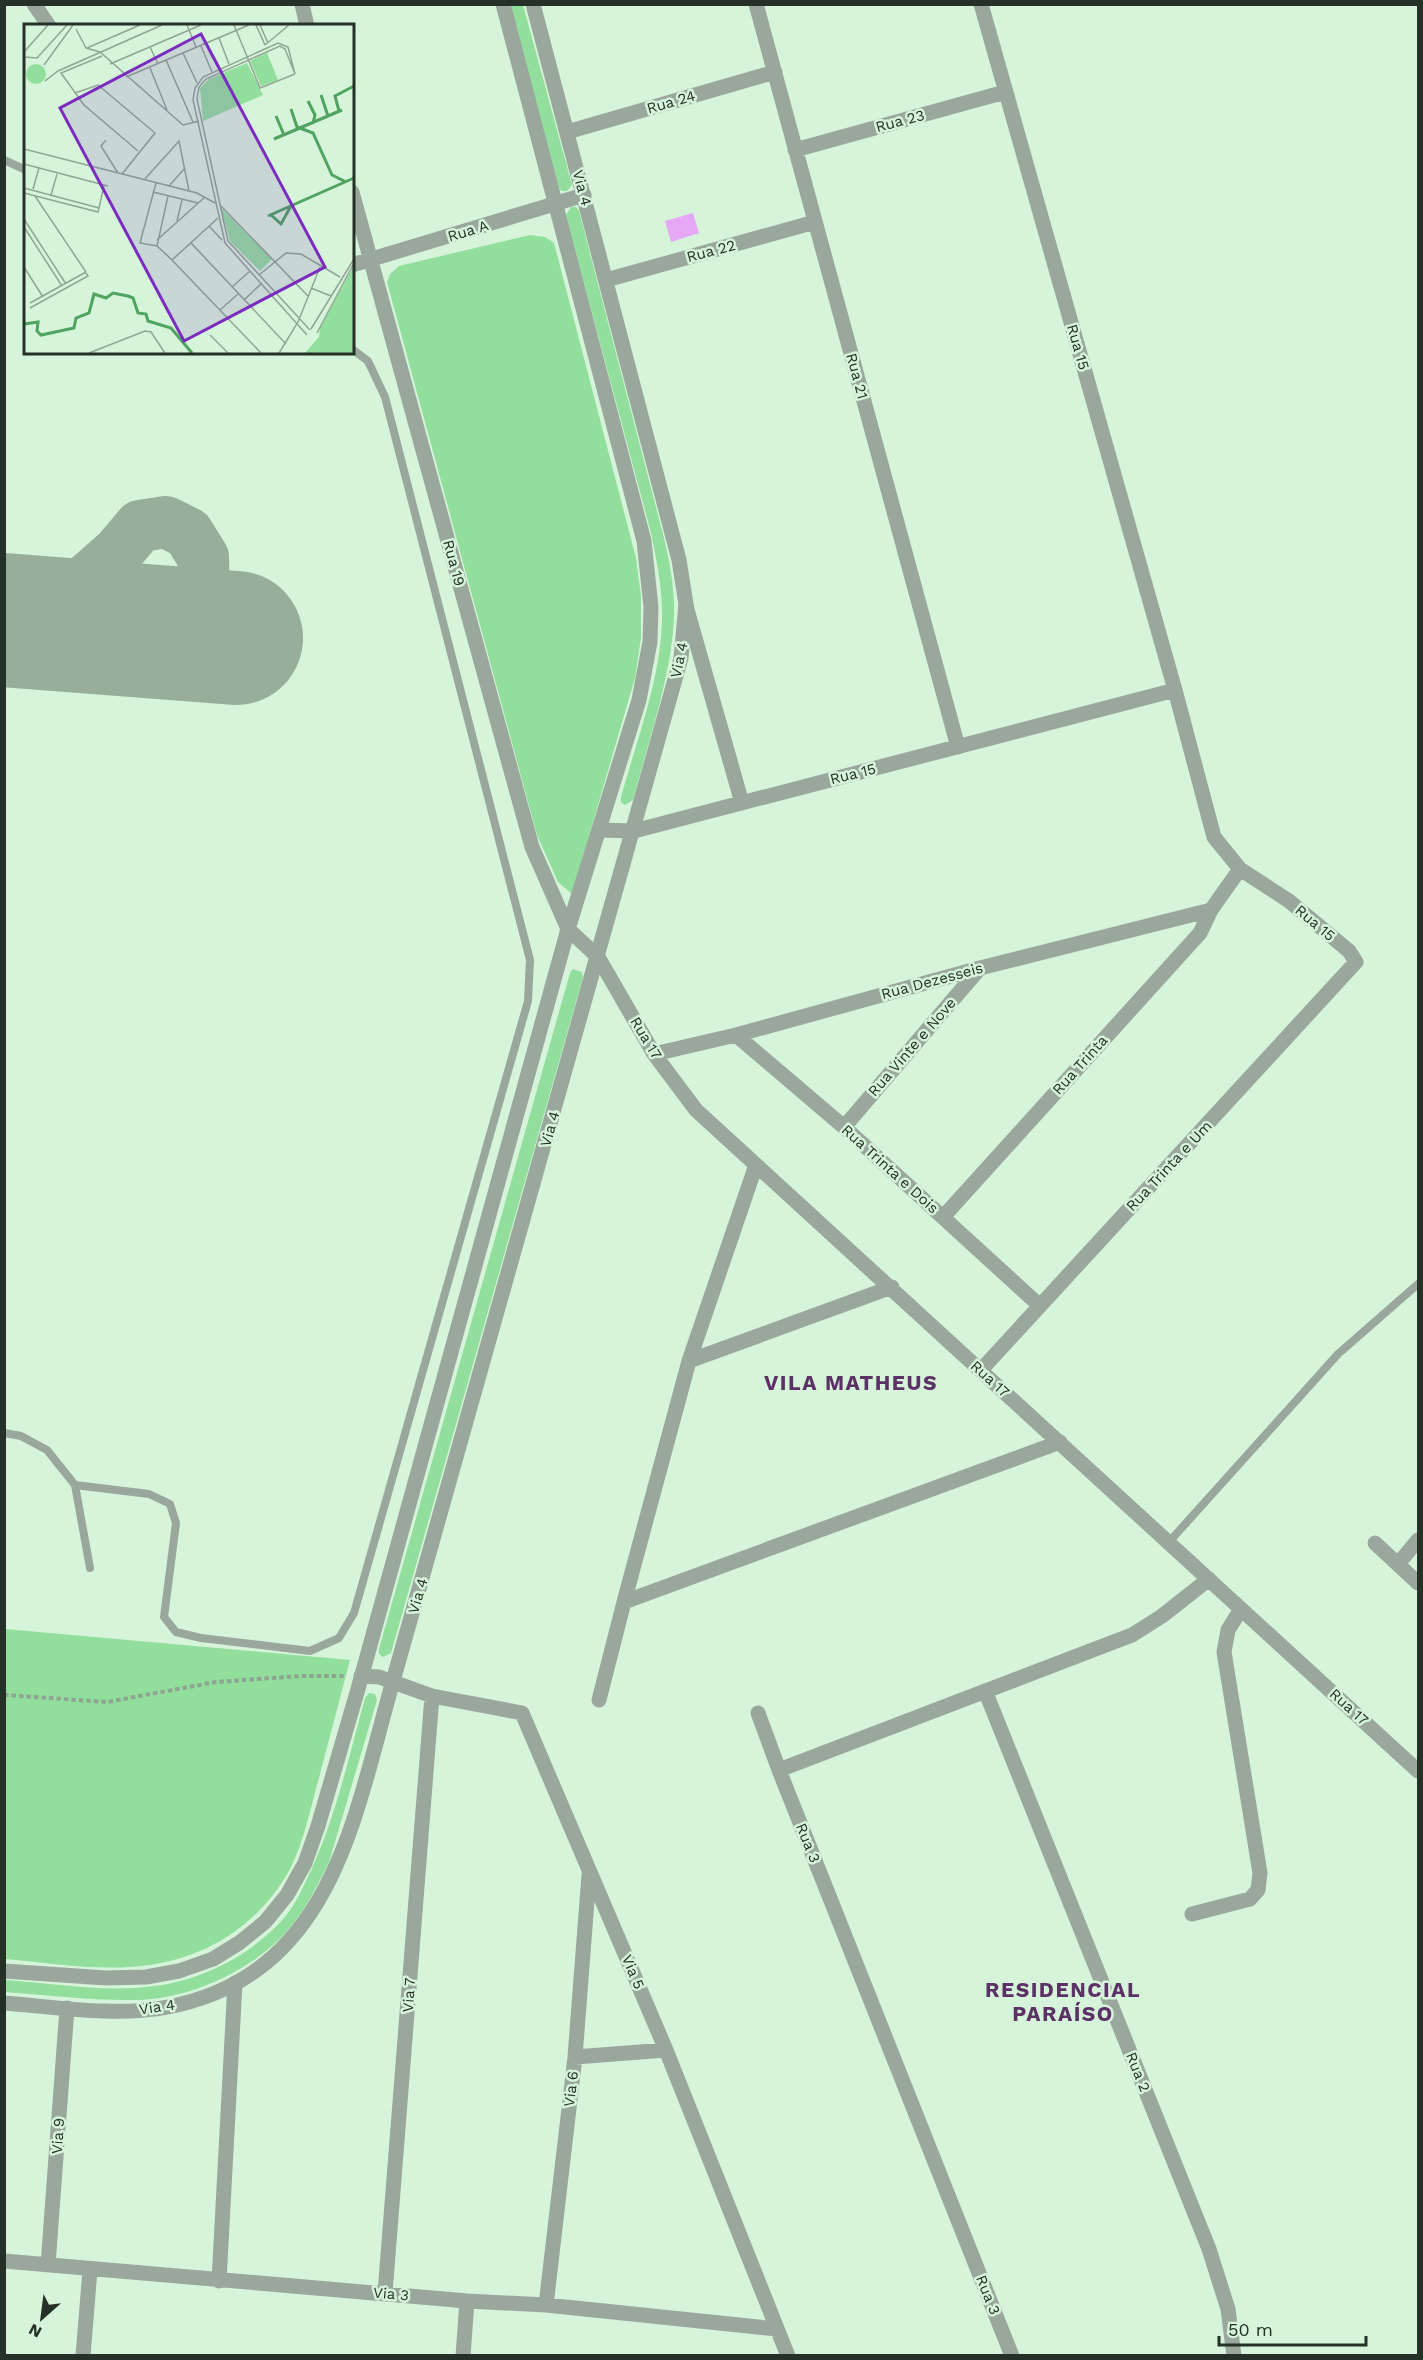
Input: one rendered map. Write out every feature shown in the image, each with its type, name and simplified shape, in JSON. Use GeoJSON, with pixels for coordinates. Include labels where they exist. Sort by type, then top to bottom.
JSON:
{"type":"FeatureCollection","features":[{"type":"Feature","properties":{"kind":"street"},"geometry":{"type":"LineString","coordinates":[[302,4],[307,24]]}},
{"type":"Feature","properties":{"kind":"street","name":"Via 4"},"geometry":{"type":"LineString","coordinates":[[4,1971],[106,1978],[146,1977],[179,1971],[213,1959],[265,1922],[287,1895],[305,1863],[318,1826],[361,1676],[568,929],[600,830],[645,672],[650,642],[651,607],[644,541],[503,4]]}},
{"type":"Feature","properties":{"kind":"street","name":"Via 4"},"geometry":{"type":"LineString","coordinates":[[4,2003],[128,2011],[167,2008],[198,1999],[235,1983],[273,1957],[300,1930],[321,1899],[336,1870],[393,1682],[681,658],[686,604],[679,560],[533,4]]}},
{"type":"Feature","properties":{"kind":"street","name":"Rua 21"},"geometry":{"type":"LineString","coordinates":[[756,4],[958,747]]}},
{"type":"Feature","properties":{"kind":"street","name":"Rua 15"},"geometry":{"type":"LineString","coordinates":[[981,4],[1175,690],[1214,837],[1240,869],[1289,901],[1349,951],[1356,962]]}},
{"type":"Feature","properties":{"kind":"street","name":"Rua 24"},"geometry":{"type":"LineString","coordinates":[[567,132],[775,72]]}},
{"type":"Feature","properties":{"kind":"street","name":"Rua 23"},"geometry":{"type":"LineString","coordinates":[[795,150],[1005,92]]}},
{"type":"Feature","properties":{"kind":"street","name":"Rua A"},"geometry":{"type":"LineString","coordinates":[[354,264],[584,195]]}},
{"type":"Feature","properties":{"kind":"street","name":"Rua 19"},"geometry":{"type":"LineString","coordinates":[[354,199],[532,847],[568,929]]}},
{"type":"Feature","properties":{"kind":"street","name":"Rua 22"},"geometry":{"type":"LineString","coordinates":[[606,280],[815,222]]}},
{"type":"Feature","properties":{"kind":"street"},"geometry":{"type":"LineString","coordinates":[[686,604],[742,803]]}},
{"type":"Feature","properties":{"kind":"street","name":"Rua 15"},"geometry":{"type":"LineString","coordinates":[[600,830],[634,831],[1175,690]]}},
{"type":"Feature","properties":{"kind":"street"},"geometry":{"type":"LineString","coordinates":[[1211,910],[1240,869]]}},
{"type":"Feature","properties":{"kind":"street","name":"Rua Dezesseis"},"geometry":{"type":"LineString","coordinates":[[654,1054],[736,1035],[980,968],[1211,910]]}},
{"type":"Feature","properties":{"kind":"street","name":"Rua Trinta"},"geometry":{"type":"LineString","coordinates":[[943,1216],[1200,933],[1211,910]]}},
{"type":"Feature","properties":{"kind":"street","name":"Rua 17"},"geometry":{"type":"LineString","coordinates":[[568,929],[598,957],[654,1054],[696,1110],[1419,1771]]}},
{"type":"Feature","properties":{"kind":"street","name":"Rua Trinta e Um"},"geometry":{"type":"LineString","coordinates":[[981,1370],[1356,962]]}},
{"type":"Feature","properties":{"kind":"street","name":"Rua Vinte e Nove"},"geometry":{"type":"LineString","coordinates":[[844,1127],[980,968]]}},
{"type":"Feature","properties":{"kind":"street","name":"Rua Trinta e Dois"},"geometry":{"type":"LineString","coordinates":[[736,1035],[844,1127],[1040,1306]]}},
{"type":"Feature","properties":{"kind":"street"},"geometry":{"type":"LineString","coordinates":[[599,1700],[689,1361],[756,1165]]}},
{"type":"Feature","properties":{"kind":"street"},"geometry":{"type":"LineString","coordinates":[[689,1361],[891,1287]]}},
{"type":"Feature","properties":{"kind":"street"},"geometry":{"type":"LineString","coordinates":[[624,1602],[1060,1442]]}},
{"type":"Feature","properties":{"kind":"street"},"geometry":{"type":"LineString","coordinates":[[1398,1564],[1419,1540]]}},
{"type":"Feature","properties":{"kind":"street"},"geometry":{"type":"LineString","coordinates":[[1375,1543],[1419,1583]]}},
{"type":"Feature","properties":{"kind":"street"},"geometry":{"type":"LineString","coordinates":[[779,1770],[986,1693],[1132,1635],[1162,1616],[1209,1579]]}},
{"type":"Feature","properties":{"kind":"street"},"geometry":{"type":"LineString","coordinates":[[1192,1914],[1251,1899],[1258,1890],[1260,1873],[1224,1652],[1228,1630],[1241,1609]]}},
{"type":"Feature","properties":{"kind":"street","name":"Via 5"},"geometry":{"type":"LineString","coordinates":[[361,1676],[379,1677],[432,1696],[522,1713],[666,2050],[788,2355]]}},
{"type":"Feature","properties":{"kind":"street","name":"Rua 2"},"geometry":{"type":"LineString","coordinates":[[986,1693],[1209,2249],[1228,2309],[1234,2355]]}},
{"type":"Feature","properties":{"kind":"street","name":"Via 7"},"geometry":{"type":"LineString","coordinates":[[385,2293],[432,1696]]}},
{"type":"Feature","properties":{"kind":"street","name":"Rua 3"},"geometry":{"type":"LineString","coordinates":[[758,1713],[1012,2355]]}},
{"type":"Feature","properties":{"kind":"street","name":"Via 6"},"geometry":{"type":"LineString","coordinates":[[546,2305],[575,2056],[589,1871]]}},
{"type":"Feature","properties":{"kind":"street"},"geometry":{"type":"LineString","coordinates":[[219,2281],[235,1983]]}},
{"type":"Feature","properties":{"kind":"street","name":"Via 9"},"geometry":{"type":"LineString","coordinates":[[48,2265],[68,2008]]}},
{"type":"Feature","properties":{"kind":"street"},"geometry":{"type":"LineString","coordinates":[[575,2056],[666,2050]]}},
{"type":"Feature","properties":{"kind":"street","name":"Via 3"},"geometry":{"type":"LineString","coordinates":[[4,2261],[219,2281],[546,2305],[777,2329]]}},
{"type":"Feature","properties":{"kind":"street"},"geometry":{"type":"LineString","coordinates":[[83,2355],[90,2270]]}},
{"type":"Feature","properties":{"kind":"street"},"geometry":{"type":"LineString","coordinates":[[463,2355],[467,2301]]}},
{"type":"Feature","properties":{"kind":"lane"},"geometry":{"type":"LineString","coordinates":[[4,160],[24,169]]}},
{"type":"Feature","properties":{"kind":"lane"},"geometry":{"type":"LineString","coordinates":[[75,1485],[149,1494],[171,1504],[176,1523],[164,1617],[176,1632],[201,1638],[310,1651],[339,1638],[354,1613],[528,1001],[530,960],[385,397],[368,361],[354,350]]}},
{"type":"Feature","properties":{"kind":"lane"},"geometry":{"type":"LineString","coordinates":[[1169,1542],[1338,1354],[1419,1284]]}},
{"type":"Feature","properties":{"kind":"lane"},"geometry":{"type":"LineString","coordinates":[[4,1433],[21,1436],[47,1450],[75,1485],[90,1568]]}},
{"type":"Feature","properties":{"kind":"path"},"geometry":{"type":"LineString","coordinates":[[4,1695],[107,1702],[216,1682],[301,1676],[361,1676]]}},
{"type":"Feature","properties":{"kind":"green space"},"geometry":{"type":"Polygon","coordinates":[[[509,5],[523,5],[572,185],[567,191],[559,188],[509,5]]]}},
{"type":"Feature","properties":{"kind":"green space"},"geometry":{"type":"Polygon","coordinates":[[[571,207],[576,207],[579,211],[664,538],[673,586],[672,638],[664,685],[633,800],[625,805],[621,802],[621,797],[654,682],[661,635],[661,592],[651,533],[566,215],[571,207]]]}},
{"type":"Feature","properties":{"kind":"green space"},"geometry":{"type":"Polygon","coordinates":[[[530,235],[545,237],[554,243],[636,558],[641,596],[641,638],[635,678],[572,894],[558,882],[537,835],[387,282],[390,274],[399,266],[530,235]]]}},
{"type":"Feature","properties":{"kind":"green space"},"geometry":{"type":"Polygon","coordinates":[[[573,969],[582,972],[583,977],[391,1653],[383,1657],[379,1654],[379,1649],[573,969]]]}},
{"type":"Feature","properties":{"kind":"green space"},"geometry":{"type":"Polygon","coordinates":[[[5,1629],[350,1660],[300,1846],[290,1869],[278,1888],[249,1921],[232,1934],[193,1954],[149,1965],[113,1968],[5,1959],[5,1629]]]}},
{"type":"Feature","properties":{"kind":"green space"},"geometry":{"type":"Polygon","coordinates":[[[369,1693],[375,1694],[377,1700],[329,1862],[314,1892],[295,1921],[264,1953],[245,1966],[203,1987],[158,1998],[104,2000],[5,1992],[4,1980],[117,1988],[172,1983],[225,1964],[257,1943],[290,1910],[315,1861],[332,1815],[365,1698],[369,1693]]]}},
{"type":"Feature","properties":{"kind":"building"},"geometry":{"type":"Polygon","coordinates":[[[693,213],[699,233],[671,242],[665,221],[693,213]]]}},
{"type":"Feature","properties":{"kind":"taxiway"},"geometry":{"type":"LineString","coordinates":[[5,620],[76,589],[118,552],[140,526],[166,522],[188,533],[203,557],[205,636]]}},
{"type":"Feature","properties":{"kind":"runway"},"geometry":{"type":"LineString","coordinates":[[4,620],[236,638]]}},
{"type":"Feature","properties":{"kind":"district","name":"VILA MATHEUS"},"geometry":{"type":"Point","coordinates":[851,1383]}},
{"type":"Feature","properties":{"kind":"district","name":"RESIDENCIAL PARAÍSO"},"geometry":{"type":"Point","coordinates":[1063,2002]}}]}
